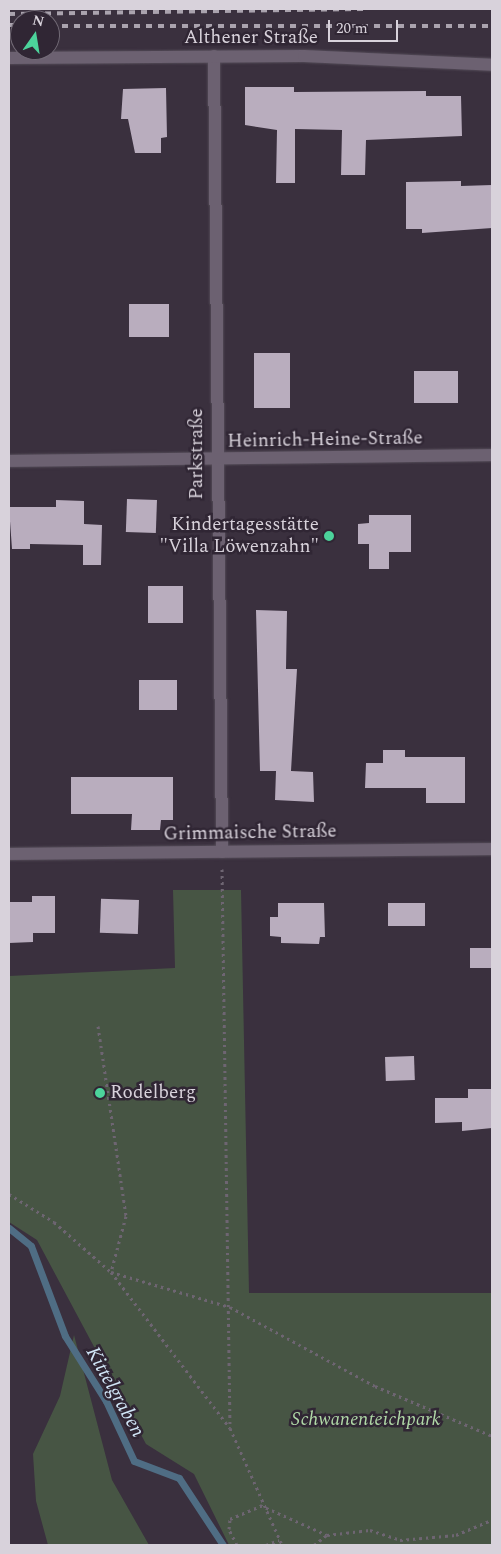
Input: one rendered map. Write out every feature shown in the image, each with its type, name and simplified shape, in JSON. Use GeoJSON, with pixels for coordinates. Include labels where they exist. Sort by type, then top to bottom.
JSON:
{"type":"FeatureCollection","features":[{"type":"Feature","properties":{"kind":"street","name":"Althener Straße"},"geometry":{"type":"LineString","coordinates":[[9,58],[214,56],[492,65]]}},
{"type":"Feature","properties":{"kind":"street","name":"Parkstraße"},"geometry":{"type":"LineString","coordinates":[[214,56],[215,461],[222,852]]}},
{"type":"Feature","properties":{"kind":"street","name":"Heinrich-Heine-Straße"},"geometry":{"type":"LineString","coordinates":[[9,461],[215,461],[492,455]]}},
{"type":"Feature","properties":{"kind":"street","name":"Grimmaische Straße"},"geometry":{"type":"LineString","coordinates":[[9,854],[492,849]]}},
{"type":"Feature","properties":{"kind":"path"},"geometry":{"type":"LineString","coordinates":[[222,884],[230,1307],[230,1428]]}},
{"type":"Feature","properties":{"kind":"path"},"geometry":{"type":"LineString","coordinates":[[98,1026],[126,1216],[111,1272]]}},
{"type":"Feature","properties":{"kind":"path"},"geometry":{"type":"LineString","coordinates":[[9,1194],[54,1222],[111,1272],[230,1428],[260,1506],[282,1545]]}},
{"type":"Feature","properties":{"kind":"path"},"geometry":{"type":"LineString","coordinates":[[111,1272],[230,1307],[375,1386],[492,1436]]}},
{"type":"Feature","properties":{"kind":"path"},"geometry":{"type":"LineString","coordinates":[[237,1545],[229,1529],[230,1519],[260,1506],[327,1535],[370,1530],[400,1540],[456,1535],[492,1520]]}},
{"type":"Feature","properties":{"kind":"path"},"geometry":{"type":"LineString","coordinates":[[314,1545],[327,1535]]}},
{"type":"Feature","properties":{"kind":"path"},"geometry":{"type":"LineString","coordinates":[[266,1545],[279,1540]]}},
{"type":"Feature","properties":{"kind":"green space","name":"Schwanenteichpark"},"geometry":{"type":"Polygon","coordinates":[[[173,890],[241,890],[249,1293],[492,1293],[492,1545],[229,1545],[194,1474],[146,1444],[37,1240],[9,1222],[9,976],[175,968],[173,890]]]}},
{"type":"Feature","properties":{"kind":"green space"},"geometry":{"type":"Polygon","coordinates":[[[74,1335],[112,1480],[149,1545],[48,1545],[36,1501],[33,1454],[60,1396],[74,1335]]]}},
{"type":"Feature","properties":{"kind":"building"},"geometry":{"type":"Polygon","coordinates":[[[245,87],[294,87],[294,92],[426,91],[426,96],[461,96],[462,136],[366,140],[365,175],[341,175],[342,130],[295,129],[295,183],[276,183],[277,130],[245,125],[245,87]]]}},
{"type":"Feature","properties":{"kind":"building"},"geometry":{"type":"Polygon","coordinates":[[[166,88],[167,137],[161,138],[161,153],[135,153],[128,119],[121,119],[123,89],[166,88]]]}},
{"type":"Feature","properties":{"kind":"building"},"geometry":{"type":"Polygon","coordinates":[[[461,181],[461,186],[492,185],[492,228],[422,233],[422,229],[406,229],[406,182],[461,181]]]}},
{"type":"Feature","properties":{"kind":"building"},"geometry":{"type":"Polygon","coordinates":[[[129,304],[169,304],[169,337],[129,337],[129,304]]]}},
{"type":"Feature","properties":{"kind":"building"},"geometry":{"type":"Polygon","coordinates":[[[254,353],[290,353],[290,408],[254,408],[254,353]]]}},
{"type":"Feature","properties":{"kind":"building"},"geometry":{"type":"Polygon","coordinates":[[[414,371],[458,371],[458,403],[414,403],[414,371]]]}},
{"type":"Feature","properties":{"kind":"building"},"geometry":{"type":"Polygon","coordinates":[[[127,499],[157,500],[156,533],[126,532],[127,499]]]}},
{"type":"Feature","properties":{"kind":"building"},"geometry":{"type":"Polygon","coordinates":[[[56,500],[84,501],[84,524],[102,525],[101,565],[83,565],[83,545],[30,544],[30,549],[12,549],[9,507],[56,507],[56,500]]]}},
{"type":"Feature","properties":{"kind":"building","name":"Kindertagesstätte \"Villa Löwenzahn\""},"geometry":{"type":"Polygon","coordinates":[[[369,515],[411,515],[411,552],[389,552],[389,569],[369,569],[369,544],[358,544],[358,524],[369,523],[369,515]]]}},
{"type":"Feature","properties":{"kind":"building"},"geometry":{"type":"Polygon","coordinates":[[[148,586],[183,586],[183,623],[148,623],[148,586]]]}},
{"type":"Feature","properties":{"kind":"building"},"geometry":{"type":"Polygon","coordinates":[[[256,610],[287,611],[286,669],[297,669],[291,771],[313,772],[314,802],[275,800],[276,771],[260,771],[256,610]]]}},
{"type":"Feature","properties":{"kind":"building"},"geometry":{"type":"Polygon","coordinates":[[[139,680],[177,680],[177,710],[139,710],[139,680]]]}},
{"type":"Feature","properties":{"kind":"building"},"geometry":{"type":"Polygon","coordinates":[[[383,750],[405,750],[405,757],[465,757],[465,803],[426,803],[426,788],[365,788],[366,763],[383,763],[383,750]]]}},
{"type":"Feature","properties":{"kind":"building"},"geometry":{"type":"Polygon","coordinates":[[[71,777],[173,777],[173,820],[161,820],[160,830],[131,830],[132,814],[71,814],[71,777]]]}},
{"type":"Feature","properties":{"kind":"building"},"geometry":{"type":"Polygon","coordinates":[[[32,896],[55,896],[55,933],[33,933],[33,942],[9,943],[9,902],[32,902],[32,896]]]}},
{"type":"Feature","properties":{"kind":"building"},"geometry":{"type":"Polygon","coordinates":[[[101,899],[139,900],[138,934],[100,933],[101,899]]]}},
{"type":"Feature","properties":{"kind":"building"},"geometry":{"type":"Polygon","coordinates":[[[278,903],[324,903],[325,937],[320,937],[319,944],[281,943],[281,937],[270,936],[270,917],[278,917],[278,903]]]}},
{"type":"Feature","properties":{"kind":"building"},"geometry":{"type":"Polygon","coordinates":[[[388,903],[425,903],[425,926],[388,926],[388,903]]]}},
{"type":"Feature","properties":{"kind":"building"},"geometry":{"type":"Polygon","coordinates":[[[470,948],[492,948],[492,968],[470,968],[470,948]]]}},
{"type":"Feature","properties":{"kind":"building"},"geometry":{"type":"Polygon","coordinates":[[[414,1056],[415,1080],[386,1081],[385,1057],[414,1056]]]}},
{"type":"Feature","properties":{"kind":"building"},"geometry":{"type":"Polygon","coordinates":[[[468,1089],[492,1089],[492,1128],[462,1131],[462,1122],[435,1123],[435,1098],[468,1098],[468,1089]]]}},
{"type":"Feature","properties":{"kind":"waterway","name":"Kittelgraben"},"geometry":{"type":"LineString","coordinates":[[9,1228],[31,1246],[65,1336],[106,1401],[134,1461],[179,1478],[223,1545]]}},
{"type":"Feature","properties":{"kind":"railway"},"geometry":{"type":"LineString","coordinates":[[9,14],[363,9]]}},
{"type":"Feature","properties":{"kind":"railway"},"geometry":{"type":"LineString","coordinates":[[60,26],[492,26]]}},
{"type":"Feature","properties":{"kind":"place","name":"Kindertagesstätte \"Villa Löwenzahn\""},"geometry":{"type":"Point","coordinates":[329,536]}},
{"type":"Feature","properties":{"kind":"place","name":"Rodelberg"},"geometry":{"type":"Point","coordinates":[100,1093]}}]}
